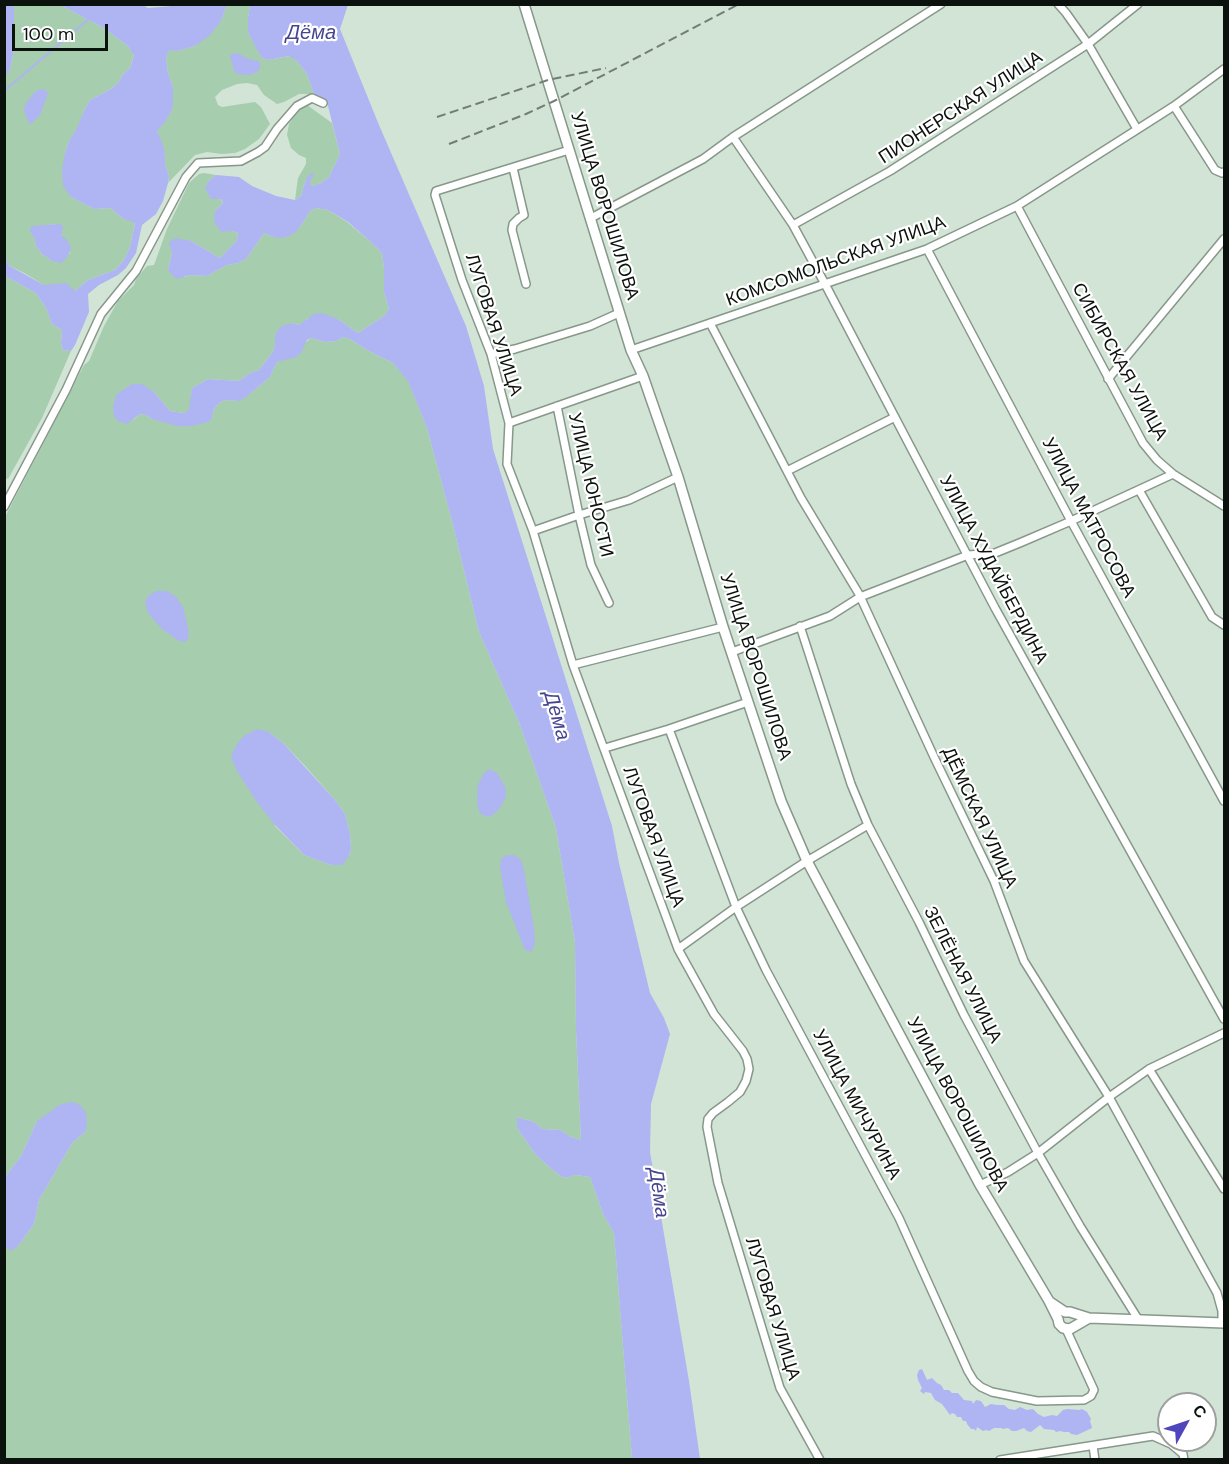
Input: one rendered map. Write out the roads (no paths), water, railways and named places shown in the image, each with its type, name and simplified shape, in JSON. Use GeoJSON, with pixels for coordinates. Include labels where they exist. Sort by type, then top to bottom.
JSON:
{"type":"FeatureCollection","features":[{"type":"Feature","properties":{"kind":"street","name":"УЛИЦА ВОРОШИЛОВА"},"geometry":{"type":"LineString","coordinates":[[524,4],[631,350],[643,376],[678,477],[723,627],[781,801],[807,861],[980,1185],[1049,1301],[1066,1315],[1089,1318],[1223,1323]]}},
{"type":"Feature","properties":{"kind":"street"},"geometry":{"type":"LineString","coordinates":[[591,218],[703,159],[941,4]]}},
{"type":"Feature","properties":{"kind":"street"},"geometry":{"type":"LineString","coordinates":[[1058,4],[1088,44],[1137,129]]}},
{"type":"Feature","properties":{"kind":"street","name":"ПИОНЕРСКАЯ УЛИЦА"},"geometry":{"type":"LineString","coordinates":[[793,225],[890,171],[1088,44],[1138,4]]}},
{"type":"Feature","properties":{"kind":"street","name":"КОМСОМОЛЬСКАЯ УЛИЦА"},"geometry":{"type":"LineString","coordinates":[[631,350],[927,249],[1017,206],[1174,105],[1224,69]]}},
{"type":"Feature","properties":{"kind":"street"},"geometry":{"type":"LineString","coordinates":[[4,507],[66,390],[101,314],[136,271],[186,177],[198,163],[241,161],[258,153],[297,106],[312,98],[323,103]]}},
{"type":"Feature","properties":{"kind":"street"},"geometry":{"type":"LineString","coordinates":[[1174,105],[1215,170],[1224,172]]}},
{"type":"Feature","properties":{"kind":"street","name":"УЛИЦА ХУДАЙБЕРДИНА"},"geometry":{"type":"LineString","coordinates":[[734,137],[793,225],[1001,618],[1224,1018]]}},
{"type":"Feature","properties":{"kind":"street"},"geometry":{"type":"LineString","coordinates":[[526,284],[512,230],[513,224],[524,214],[513,168],[569,150]]}},
{"type":"Feature","properties":{"kind":"street","name":"ЛУГОВАЯ УЛИЦА"},"geometry":{"type":"LineString","coordinates":[[513,168],[436,190],[435,195],[462,280],[491,354],[508,423],[507,464],[533,531],[573,665],[678,949],[714,1014],[747,1059],[749,1069],[740,1092],[713,1113],[708,1119],[707,1127],[718,1183],[780,1388],[820,1460]]}},
{"type":"Feature","properties":{"kind":"street","name":"СИБИРСКАЯ УЛИЦА"},"geometry":{"type":"LineString","coordinates":[[1017,206],[1143,443],[1173,474],[1224,506]]}},
{"type":"Feature","properties":{"kind":"street"},"geometry":{"type":"LineString","coordinates":[[1108,379],[1224,239]]}},
{"type":"Feature","properties":{"kind":"street","name":"УЛИЦА МАТРОСОВА"},"geometry":{"type":"LineString","coordinates":[[927,249],[1071,521],[1224,801]]}},
{"type":"Feature","properties":{"kind":"street"},"geometry":{"type":"LineString","coordinates":[[491,354],[590,326],[619,313]]}},
{"type":"Feature","properties":{"kind":"street","name":"ДЁМСКАЯ УЛИЦА"},"geometry":{"type":"LineString","coordinates":[[710,323],[801,498],[860,597],[994,882],[1024,961],[1109,1097],[1216,1293],[1223,1323]]}},
{"type":"Feature","properties":{"kind":"street"},"geometry":{"type":"LineString","coordinates":[[508,423],[643,376]]}},
{"type":"Feature","properties":{"kind":"street","name":"УЛИЦА ЮНОСТИ"},"geometry":{"type":"LineString","coordinates":[[557,406],[591,565],[609,603]]}},
{"type":"Feature","properties":{"kind":"street"},"geometry":{"type":"LineString","coordinates":[[787,471],[895,417]]}},
{"type":"Feature","properties":{"kind":"street"},"geometry":{"type":"LineString","coordinates":[[732,652],[830,616],[860,597],[968,555],[994,553],[1071,521],[1173,474]]}},
{"type":"Feature","properties":{"kind":"street"},"geometry":{"type":"LineString","coordinates":[[533,531],[629,500],[678,477]]}},
{"type":"Feature","properties":{"kind":"street"},"geometry":{"type":"LineString","coordinates":[[1139,490],[1212,617],[1224,625]]}},
{"type":"Feature","properties":{"kind":"street","name":"ЗЕЛЁНАЯ УЛИЦА"},"geometry":{"type":"LineString","coordinates":[[800,626],[850,784],[868,825],[964,1015],[1038,1153],[1138,1319]]}},
{"type":"Feature","properties":{"kind":"street"},"geometry":{"type":"LineString","coordinates":[[573,665],[723,627]]}},
{"type":"Feature","properties":{"kind":"street"},"geometry":{"type":"LineString","coordinates":[[605,748],[748,702]]}},
{"type":"Feature","properties":{"kind":"street","name":"УЛИЦА МИЧУРИНА"},"geometry":{"type":"LineString","coordinates":[[669,729],[736,907],[766,970],[899,1218],[974,1381],[992,1392],[1037,1401],[1084,1400],[1091,1396],[1094,1390],[1071,1327]]}},
{"type":"Feature","properties":{"kind":"street"},"geometry":{"type":"LineString","coordinates":[[678,949],[736,907],[868,825]]}},
{"type":"Feature","properties":{"kind":"street"},"geometry":{"type":"LineString","coordinates":[[980,1185],[1008,1172],[1038,1153],[1109,1097],[1149,1069],[1224,1033]]}},
{"type":"Feature","properties":{"kind":"street"},"geometry":{"type":"LineString","coordinates":[[1149,1069],[1224,1189]]}},
{"type":"Feature","properties":{"kind":"street"},"geometry":{"type":"LineString","coordinates":[[1066,1315],[1076,1320],[1071,1327],[1060,1326],[1066,1315]]}},
{"type":"Feature","properties":{"kind":"street","name":"УЛИЦА ВОРОШИЛОВА"},"geometry":{"type":"LineString","coordinates":[[1071,1327],[1089,1318]]}},
{"type":"Feature","properties":{"kind":"street"},"geometry":{"type":"LineString","coordinates":[[1000,1460],[1153,1436],[1172,1444],[1183,1454],[1184,1460]]}},
{"type":"Feature","properties":{"kind":"street"},"geometry":{"type":"LineString","coordinates":[[1093,1446],[1095,1460]]}},
{"type":"Feature","properties":{"kind":"water"},"geometry":{"type":"Polygon","coordinates":[[[5,4],[14,5],[14,50],[10,69],[5,78],[5,4]]]}},
{"type":"Feature","properties":{"kind":"water"},"geometry":{"type":"Polygon","coordinates":[[[141,4],[148,8],[175,4],[227,5],[221,21],[210,35],[195,46],[177,51],[169,50],[166,59],[173,87],[173,103],[171,112],[157,131],[163,145],[169,176],[163,201],[156,214],[142,225],[136,253],[126,268],[88,294],[89,312],[75,345],[71,351],[63,350],[62,330],[52,324],[46,308],[36,293],[5,276],[5,255],[8,265],[44,285],[66,283],[75,291],[88,280],[115,270],[124,260],[130,247],[135,223],[122,218],[111,208],[94,209],[71,197],[63,186],[62,170],[69,141],[90,100],[118,83],[130,68],[134,55],[128,46],[102,27],[60,5],[141,4]]]}},
{"type":"Feature","properties":{"kind":"water","name":"Дёма"},"geometry":{"type":"Polygon","coordinates":[[[250,5],[348,5],[340,29],[466,326],[484,386],[493,449],[612,826],[650,993],[670,1034],[651,1104],[650,1152],[700,1459],[632,1459],[614,1233],[603,1214],[590,1177],[576,1175],[564,1178],[555,1172],[536,1155],[517,1128],[517,1117],[534,1122],[542,1129],[560,1130],[581,1140],[575,942],[556,828],[520,725],[479,632],[427,428],[408,381],[393,363],[348,338],[343,337],[337,341],[325,342],[311,338],[307,340],[301,353],[296,357],[277,362],[270,377],[245,398],[238,401],[220,402],[208,422],[177,426],[140,414],[127,424],[118,421],[114,416],[113,407],[116,395],[132,384],[142,384],[154,392],[170,411],[183,413],[189,410],[192,388],[208,379],[239,381],[259,370],[272,353],[275,336],[282,326],[292,323],[299,325],[314,314],[321,313],[338,319],[358,333],[384,316],[389,309],[384,292],[382,253],[348,222],[328,210],[316,208],[310,211],[293,234],[283,238],[264,233],[246,259],[227,265],[207,276],[191,275],[176,279],[168,270],[172,253],[169,243],[175,238],[191,241],[220,258],[237,240],[238,233],[221,232],[214,221],[215,211],[223,203],[221,199],[211,199],[205,188],[216,175],[239,177],[252,186],[276,196],[295,200],[301,196],[306,179],[311,173],[314,175],[310,184],[313,186],[329,177],[340,154],[327,102],[314,94],[307,74],[297,61],[289,56],[268,60],[262,58],[248,32],[250,5]]]}},
{"type":"Feature","properties":{"kind":"water"},"geometry":{"type":"Polygon","coordinates":[[[238,53],[258,61],[260,69],[249,75],[237,74],[230,55],[238,53]]]}},
{"type":"Feature","properties":{"kind":"water"},"geometry":{"type":"Polygon","coordinates":[[[44,89],[48,93],[40,115],[29,124],[24,110],[25,105],[33,94],[44,89]]]}},
{"type":"Feature","properties":{"kind":"water"},"geometry":{"type":"Polygon","coordinates":[[[62,225],[61,235],[71,248],[68,256],[61,263],[52,261],[42,254],[30,231],[32,226],[62,225]]]}},
{"type":"Feature","properties":{"kind":"water"},"geometry":{"type":"Polygon","coordinates":[[[156,591],[167,591],[176,597],[183,607],[189,637],[185,642],[179,641],[162,629],[148,613],[145,602],[148,596],[156,591]]]}},
{"type":"Feature","properties":{"kind":"water"},"geometry":{"type":"Polygon","coordinates":[[[257,729],[269,732],[284,744],[345,814],[351,849],[342,865],[331,865],[304,855],[275,825],[237,771],[231,756],[244,736],[257,729]]]}},
{"type":"Feature","properties":{"kind":"water"},"geometry":{"type":"Polygon","coordinates":[[[490,769],[497,773],[502,781],[506,797],[499,809],[490,817],[479,812],[477,800],[478,785],[484,773],[490,769]]]}},
{"type":"Feature","properties":{"kind":"water"},"geometry":{"type":"Polygon","coordinates":[[[507,855],[514,855],[521,860],[524,870],[534,929],[535,944],[531,952],[525,950],[506,902],[500,867],[501,859],[507,855]]]}},
{"type":"Feature","properties":{"kind":"water"},"geometry":{"type":"Polygon","coordinates":[[[73,1102],[81,1106],[86,1113],[85,1132],[72,1143],[39,1200],[34,1224],[19,1245],[11,1251],[5,1246],[5,1177],[21,1156],[37,1121],[61,1104],[73,1102]]]}},
{"type":"Feature","properties":{"kind":"water"},"geometry":{"type":"Polygon","coordinates":[[[922,1369],[927,1380],[932,1378],[944,1390],[958,1393],[964,1400],[972,1401],[973,1404],[976,1400],[981,1401],[985,1407],[991,1404],[1004,1405],[1015,1410],[1020,1407],[1027,1410],[1033,1409],[1044,1417],[1057,1416],[1067,1409],[1082,1409],[1091,1419],[1092,1428],[1077,1435],[1044,1429],[1040,1425],[1031,1432],[1024,1428],[1016,1431],[1008,1428],[994,1428],[983,1431],[977,1427],[976,1431],[971,1429],[961,1417],[952,1413],[950,1415],[931,1393],[925,1392],[924,1394],[920,1391],[922,1388],[917,1375],[922,1369]]]}},
{"type":"Feature","properties":{"kind":"waterway"},"geometry":{"type":"LineString","coordinates":[[4,91],[89,19]]}},
{"type":"Feature","properties":{"kind":"railway"},"geometry":{"type":"LineString","coordinates":[[449,144],[554,101],[739,4]]}},
{"type":"Feature","properties":{"kind":"railway"},"geometry":{"type":"LineString","coordinates":[[437,117],[548,80],[606,68]]}}]}
